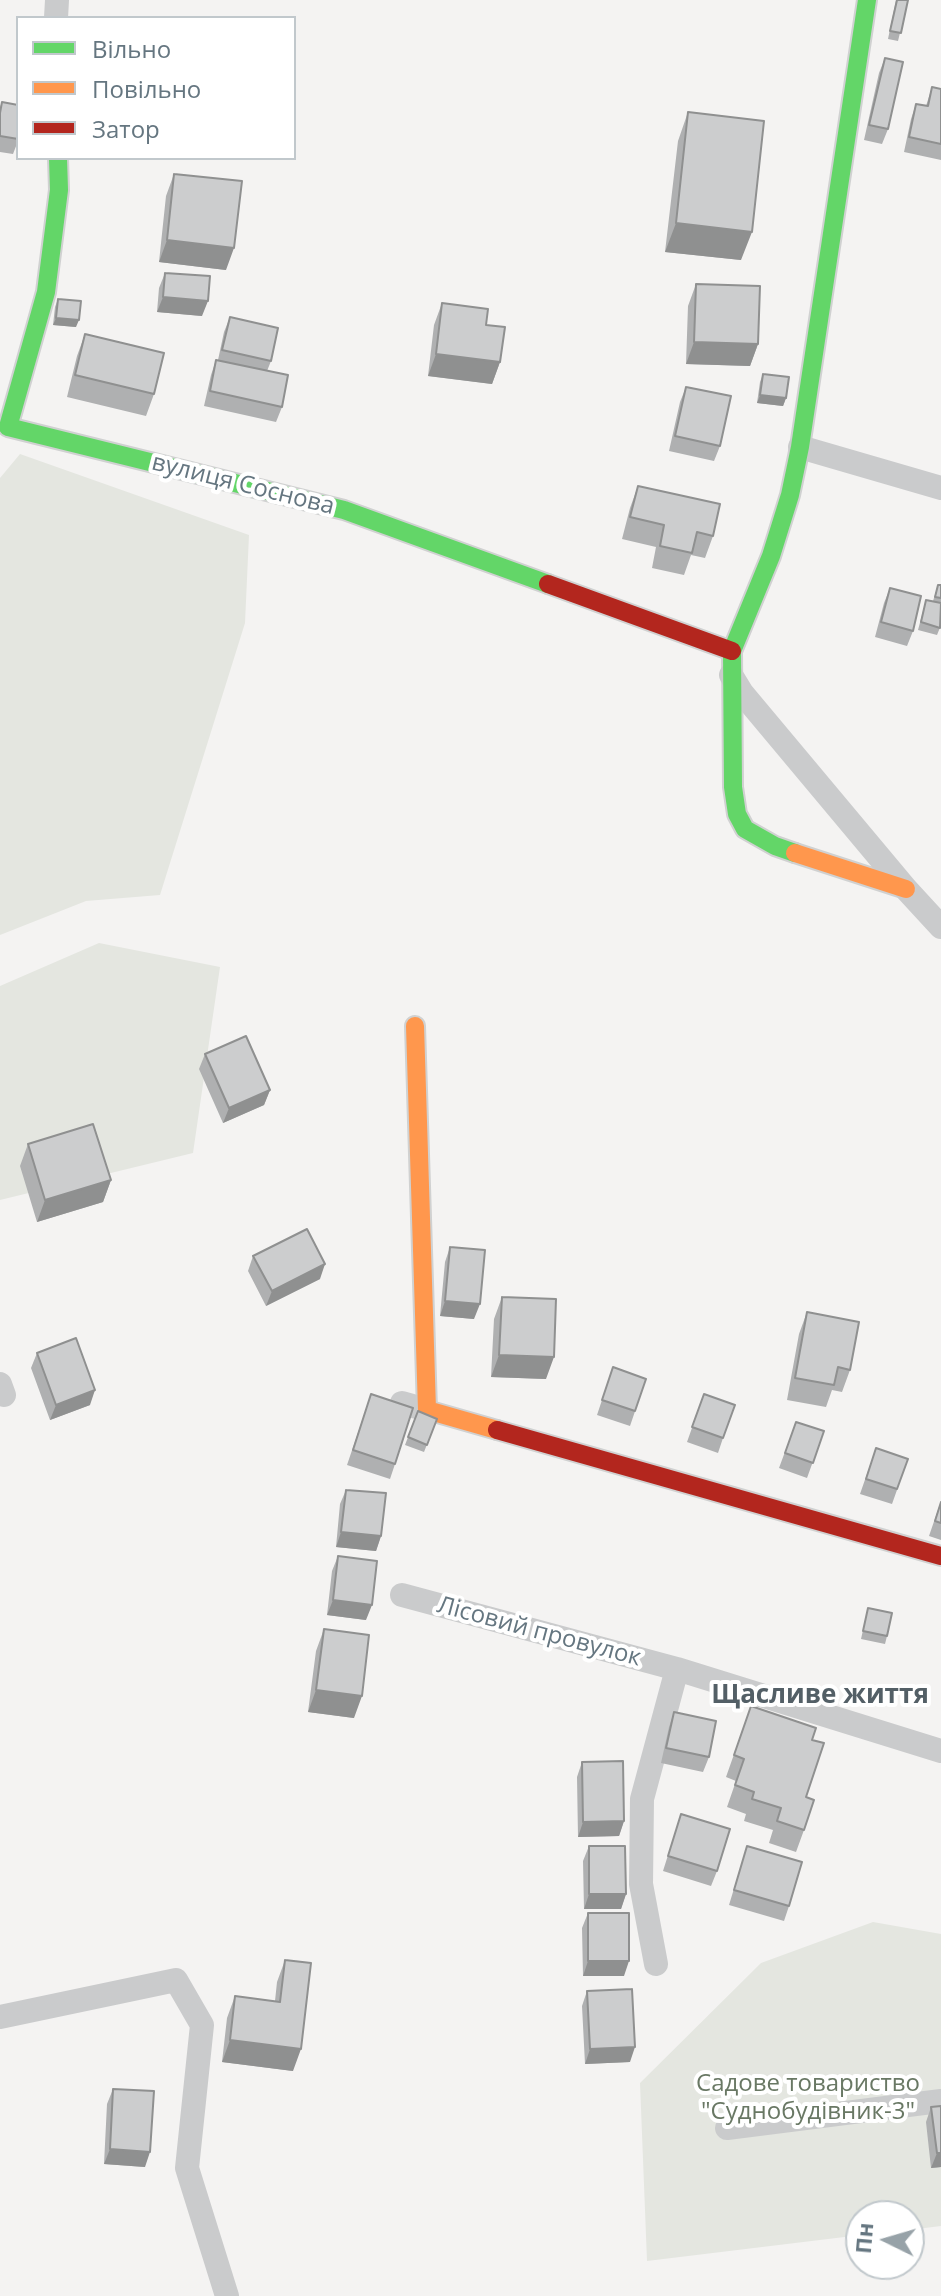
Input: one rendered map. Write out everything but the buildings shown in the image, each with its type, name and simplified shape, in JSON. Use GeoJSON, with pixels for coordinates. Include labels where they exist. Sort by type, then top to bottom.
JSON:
{"type":"FeatureCollection","features":[{"type":"Feature","properties":{"kind":"street"},"geometry":{"type":"LineString","coordinates":[[867,0],[800,447],[790,495],[771,556],[732,663],[733,787],[737,814],[745,829],[775,846],[906,889]]}},
{"type":"Feature","properties":{"kind":"street","name":"вулиця Соснова"},"geometry":{"type":"LineString","coordinates":[[58,160],[59,190],[46,292],[4,432],[344,510],[732,663]]}},
{"type":"Feature","properties":{"kind":"street"},"geometry":{"type":"LineString","coordinates":[[800,447],[941,488]]}},
{"type":"Feature","properties":{"kind":"street"},"geometry":{"type":"LineString","coordinates":[[732,663],[742,693],[941,927]]}},
{"type":"Feature","properties":{"kind":"street"},"geometry":{"type":"LineString","coordinates":[[415,1026],[427,1410]]}},
{"type":"Feature","properties":{"kind":"street"},"geometry":{"type":"LineString","coordinates":[[402,1403],[941,1556]]}},
{"type":"Feature","properties":{"kind":"street","name":"Лісовий провулок"},"geometry":{"type":"LineString","coordinates":[[402,1595],[677,1669],[941,1751]]}},
{"type":"Feature","properties":{"kind":"street"},"geometry":{"type":"LineString","coordinates":[[656,1964],[641,1884],[642,1799],[677,1669]]}},
{"type":"Feature","properties":{"kind":"street"},"geometry":{"type":"LineString","coordinates":[[0,2017],[176,1980],[202,2025],[187,2168],[227,2296]]}},
{"type":"Feature","properties":{"kind":"street"},"geometry":{"type":"LineString","coordinates":[[727,2128],[941,2101]]}},
{"type":"Feature","properties":{"kind":"green space"},"geometry":{"type":"Polygon","coordinates":[[[20,454],[249,535],[245,623],[160,895],[86,901],[0,935],[0,478],[20,454]]]}},
{"type":"Feature","properties":{"kind":"green space"},"geometry":{"type":"Polygon","coordinates":[[[99,943],[220,967],[193,1153],[0,1200],[0,986],[99,943]]]}},
{"type":"Feature","properties":{"kind":"green space","name":"Садове товариство \"Суднобудівник-3\""},"geometry":{"type":"Polygon","coordinates":[[[873,1922],[941,1934],[941,2226],[925,2228],[925,2200],[845,2200],[845,2237],[647,2261],[640,2083],[761,1963],[873,1922]]]}},
{"type":"Feature","properties":{"kind":"traffic: fast"},"geometry":{"type":"LineString","coordinates":[[795,853],[745,829],[737,814],[733,787],[732,651],[771,556],[790,495],[800,447],[867,0]]}},
{"type":"Feature","properties":{"kind":"traffic: fast"},"geometry":{"type":"LineString","coordinates":[[58,160],[59,190],[46,292],[8,427],[344,510],[548,584]]}},
{"type":"Feature","properties":{"kind":"traffic: slow"},"geometry":{"type":"LineString","coordinates":[[795,853],[906,889]]}},
{"type":"Feature","properties":{"kind":"traffic: slow"},"geometry":{"type":"LineString","coordinates":[[415,1026],[427,1410],[497,1430]]}},
{"type":"Feature","properties":{"kind":"traffic: jam"},"geometry":{"type":"LineString","coordinates":[[548,584],[732,651]]}},
{"type":"Feature","properties":{"kind":"traffic: jam"},"geometry":{"type":"LineString","coordinates":[[497,1430],[941,1556]]}},
{"type":"Feature","properties":{"kind":"district","name":"Щасливе життя"},"geometry":{"type":"Point","coordinates":[820,1696]}}]}
